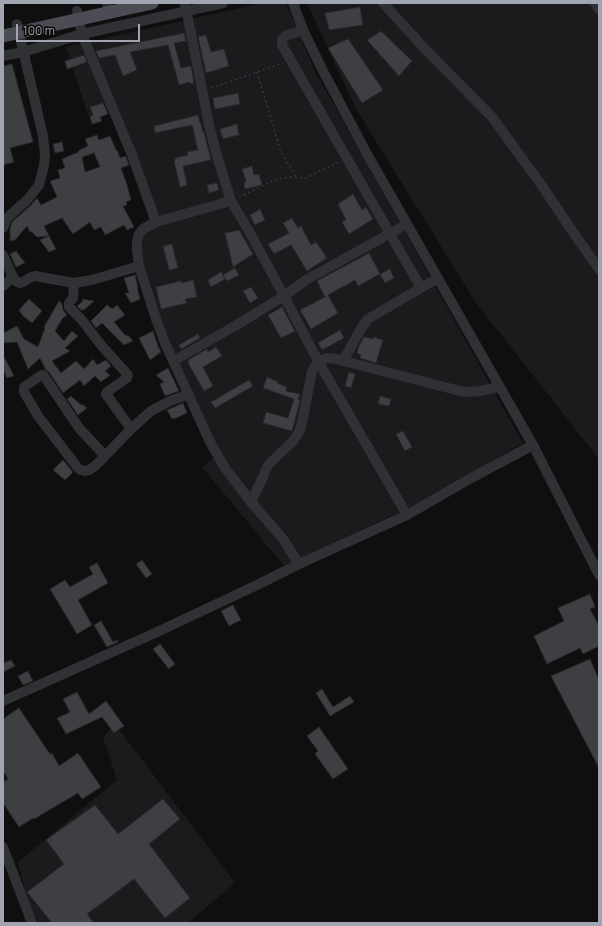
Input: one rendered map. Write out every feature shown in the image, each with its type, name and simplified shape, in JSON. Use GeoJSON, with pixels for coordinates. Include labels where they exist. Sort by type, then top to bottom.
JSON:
{"type":"FeatureCollection","features":[{"type":"Feature","properties":{"kind":"main road"},"geometry":{"type":"LineString","coordinates":[[78,15],[109,3]]}},
{"type":"Feature","properties":{"kind":"main road"},"geometry":{"type":"LineString","coordinates":[[3,36],[18,29],[78,15],[152,3]]}},
{"type":"Feature","properties":{"kind":"main road"},"geometry":{"type":"LineString","coordinates":[[3,27],[18,29]]}},
{"type":"Feature","properties":{"kind":"street"},"geometry":{"type":"LineString","coordinates":[[3,56],[23,52],[82,34],[186,7],[223,3]]}},
{"type":"Feature","properties":{"kind":"street"},"geometry":{"type":"LineString","coordinates":[[293,3],[303,30],[338,100],[533,446],[599,575]]}},
{"type":"Feature","properties":{"kind":"street"},"geometry":{"type":"LineString","coordinates":[[383,3],[425,49],[492,117],[540,183],[599,269]]}},
{"type":"Feature","properties":{"kind":"street"},"geometry":{"type":"LineString","coordinates":[[596,3],[599,9]]}},
{"type":"Feature","properties":{"kind":"street"},"geometry":{"type":"LineString","coordinates":[[186,7],[209,125],[231,201],[249,231],[318,361],[407,515]]}},
{"type":"Feature","properties":{"kind":"street"},"geometry":{"type":"LineString","coordinates":[[78,15],[82,34],[132,155],[156,222]]}},
{"type":"Feature","properties":{"kind":"street"},"geometry":{"type":"LineString","coordinates":[[3,228],[10,214],[26,200],[38,185],[44,166],[45,154],[43,136],[18,29]]}},
{"type":"Feature","properties":{"kind":"street"},"geometry":{"type":"LineString","coordinates":[[303,30],[289,34],[283,38],[282,45],[421,288]]}},
{"type":"Feature","properties":{"kind":"street"},"geometry":{"type":"LineString","coordinates":[[231,201],[156,222],[143,229],[139,234],[137,242],[139,266],[156,319],[173,361],[210,442],[225,468],[251,502],[283,539],[299,564]]}},
{"type":"Feature","properties":{"kind":"street"},"geometry":{"type":"LineString","coordinates":[[173,361],[235,326],[284,296],[306,280],[407,224]]}},
{"type":"Feature","properties":{"kind":"street"},"geometry":{"type":"LineString","coordinates":[[3,254],[13,277],[20,283],[35,276],[74,283],[92,280],[139,266]]}},
{"type":"Feature","properties":{"kind":"street"},"geometry":{"type":"LineString","coordinates":[[3,286],[13,277]]}},
{"type":"Feature","properties":{"kind":"street"},"geometry":{"type":"LineString","coordinates":[[343,361],[368,319],[438,278]]}},
{"type":"Feature","properties":{"kind":"street"},"geometry":{"type":"LineString","coordinates":[[74,283],[73,298],[69,303],[70,307],[100,345],[129,376],[106,394],[132,429]]}},
{"type":"Feature","properties":{"kind":"street"},"geometry":{"type":"LineString","coordinates":[[251,502],[269,464],[293,441],[298,432],[302,423],[312,371],[318,361],[331,358],[460,391],[480,391],[499,387]]}},
{"type":"Feature","properties":{"kind":"street"},"geometry":{"type":"LineString","coordinates":[[105,456],[79,428],[43,375],[24,387],[24,392],[38,416],[78,468],[85,471],[95,466],[105,456],[132,429],[158,407],[189,394]]}},
{"type":"Feature","properties":{"kind":"street"},"geometry":{"type":"LineString","coordinates":[[3,701],[154,634],[299,564],[407,515],[473,477],[533,446]]}},
{"type":"Feature","properties":{"kind":"street"},"geometry":{"type":"LineString","coordinates":[[3,847],[32,923]]}},
{"type":"Feature","properties":{"kind":"path"},"geometry":{"type":"LineString","coordinates":[[203,91],[291,61]]}},
{"type":"Feature","properties":{"kind":"path"},"geometry":{"type":"LineString","coordinates":[[257,72],[281,152],[296,178]]}},
{"type":"Feature","properties":{"kind":"path"},"geometry":{"type":"LineString","coordinates":[[231,201],[280,178],[306,178],[346,158]]}},
{"type":"Feature","properties":{"kind":"shaded area"},"geometry":{"type":"Polygon","coordinates":[[[263,3],[286,3],[315,71],[523,443],[419,503],[284,566],[202,467],[215,457],[195,420],[138,252],[142,226],[153,213],[113,109],[88,115],[66,47],[263,3]]]}},
{"type":"Feature","properties":{"kind":"shaded area"},"geometry":{"type":"Polygon","coordinates":[[[307,3],[599,3],[599,459],[476,303],[356,109],[307,3]]]}},
{"type":"Feature","properties":{"kind":"shaded area"},"geometry":{"type":"Polygon","coordinates":[[[115,724],[235,883],[188,923],[39,923],[30,910],[18,862],[117,780],[103,737],[115,724]]]}},
{"type":"Feature","properties":{"kind":"building"},"geometry":{"type":"Polygon","coordinates":[[[360,7],[363,25],[329,30],[325,13],[360,7]]]}},
{"type":"Feature","properties":{"kind":"building"},"geometry":{"type":"Polygon","coordinates":[[[381,31],[412,61],[399,76],[367,40],[381,31]]]}},
{"type":"Feature","properties":{"kind":"building"},"geometry":{"type":"Polygon","coordinates":[[[184,33],[186,41],[174,43],[181,68],[191,66],[194,83],[190,84],[189,82],[179,85],[168,45],[130,52],[137,70],[123,76],[115,55],[99,58],[96,51],[184,33]]]}},
{"type":"Feature","properties":{"kind":"building"},"geometry":{"type":"Polygon","coordinates":[[[206,35],[211,52],[224,49],[229,66],[206,73],[198,37],[206,35]]]}},
{"type":"Feature","properties":{"kind":"building"},"geometry":{"type":"Polygon","coordinates":[[[348,39],[383,90],[362,103],[328,48],[348,39]]]}},
{"type":"Feature","properties":{"kind":"building"},"geometry":{"type":"Polygon","coordinates":[[[84,55],[87,62],[67,69],[65,61],[84,55]]]}},
{"type":"Feature","properties":{"kind":"building"},"geometry":{"type":"Polygon","coordinates":[[[12,64],[33,142],[10,148],[14,162],[3,165],[3,66],[12,64]]]}},
{"type":"Feature","properties":{"kind":"building"},"geometry":{"type":"Polygon","coordinates":[[[238,93],[240,104],[215,109],[213,98],[238,93]]]}},
{"type":"Feature","properties":{"kind":"building"},"geometry":{"type":"Polygon","coordinates":[[[103,103],[108,114],[100,117],[102,121],[92,124],[90,116],[93,115],[90,107],[103,103]]]}},
{"type":"Feature","properties":{"kind":"building"},"geometry":{"type":"Polygon","coordinates":[[[198,115],[211,160],[183,166],[187,185],[180,187],[174,161],[175,158],[188,155],[187,152],[198,150],[192,125],[155,133],[154,126],[198,115]]]}},
{"type":"Feature","properties":{"kind":"building"},"geometry":{"type":"Polygon","coordinates":[[[237,124],[239,135],[223,139],[220,129],[237,124]]]}},
{"type":"Feature","properties":{"kind":"building"},"geometry":{"type":"Polygon","coordinates":[[[97,135],[99,140],[110,136],[120,158],[126,156],[129,165],[121,168],[131,200],[126,202],[127,205],[123,206],[134,227],[127,230],[124,225],[105,235],[101,227],[94,230],[90,222],[73,234],[62,218],[44,226],[49,236],[37,237],[30,232],[27,226],[15,240],[10,241],[10,228],[12,222],[37,198],[41,205],[57,197],[50,181],[60,178],[58,170],[65,168],[62,159],[79,152],[78,151],[88,146],[85,139],[97,135]],[[94,153],[82,157],[85,172],[100,167],[94,153]]]}},
{"type":"Feature","properties":{"kind":"building"},"geometry":{"type":"Polygon","coordinates":[[[62,142],[64,151],[55,153],[53,144],[62,142]]]}},
{"type":"Feature","properties":{"kind":"building"},"geometry":{"type":"Polygon","coordinates":[[[252,166],[254,175],[259,174],[262,185],[245,189],[244,183],[246,182],[242,169],[252,166]]]}},
{"type":"Feature","properties":{"kind":"building"},"geometry":{"type":"Polygon","coordinates":[[[217,183],[219,190],[209,193],[207,185],[217,183]]]}},
{"type":"Feature","properties":{"kind":"building"},"geometry":{"type":"Polygon","coordinates":[[[353,194],[362,210],[366,207],[373,219],[349,234],[342,222],[346,220],[338,204],[353,194]]]}},
{"type":"Feature","properties":{"kind":"building"},"geometry":{"type":"Polygon","coordinates":[[[260,209],[265,220],[255,225],[250,215],[260,209]]]}},
{"type":"Feature","properties":{"kind":"building"},"geometry":{"type":"Polygon","coordinates":[[[292,218],[298,228],[301,226],[311,245],[316,242],[327,258],[307,271],[291,245],[274,254],[268,244],[289,233],[283,223],[292,218]]]}},
{"type":"Feature","properties":{"kind":"building"},"geometry":{"type":"Polygon","coordinates":[[[239,230],[253,254],[233,267],[225,233],[239,230]]]}},
{"type":"Feature","properties":{"kind":"building"},"geometry":{"type":"Polygon","coordinates":[[[49,236],[56,249],[49,252],[40,240],[49,236]]]}},
{"type":"Feature","properties":{"kind":"building"},"geometry":{"type":"Polygon","coordinates":[[[172,244],[178,268],[169,270],[163,246],[172,244]]]}},
{"type":"Feature","properties":{"kind":"building"},"geometry":{"type":"Polygon","coordinates":[[[16,251],[25,263],[16,267],[10,254],[16,251]]]}},
{"type":"Feature","properties":{"kind":"building"},"geometry":{"type":"Polygon","coordinates":[[[369,253],[380,274],[358,286],[355,280],[328,295],[338,313],[311,329],[300,310],[327,296],[325,297],[317,281],[369,253]]]}},
{"type":"Feature","properties":{"kind":"building"},"geometry":{"type":"Polygon","coordinates":[[[235,268],[239,275],[227,281],[223,275],[235,268]]]}},
{"type":"Feature","properties":{"kind":"building"},"geometry":{"type":"Polygon","coordinates":[[[390,269],[394,278],[385,283],[380,274],[390,269]]]}},
{"type":"Feature","properties":{"kind":"building"},"geometry":{"type":"Polygon","coordinates":[[[221,272],[225,279],[211,287],[208,280],[221,272]]]}},
{"type":"Feature","properties":{"kind":"building"},"geometry":{"type":"Polygon","coordinates":[[[135,275],[140,299],[131,303],[125,293],[129,293],[124,278],[135,275]]]}},
{"type":"Feature","properties":{"kind":"building"},"geometry":{"type":"Polygon","coordinates":[[[193,280],[197,297],[185,299],[187,303],[161,309],[156,287],[181,281],[182,283],[193,280]]]}},
{"type":"Feature","properties":{"kind":"building"},"geometry":{"type":"Polygon","coordinates":[[[251,287],[258,298],[250,303],[243,291],[251,287]]]}},
{"type":"Feature","properties":{"kind":"building"},"geometry":{"type":"Polygon","coordinates":[[[29,299],[42,311],[32,323],[23,316],[19,310],[29,299]]]}},
{"type":"Feature","properties":{"kind":"building"},"geometry":{"type":"Polygon","coordinates":[[[83,299],[94,301],[84,310],[81,310],[77,306],[83,299]]]}},
{"type":"Feature","properties":{"kind":"building"},"geometry":{"type":"Polygon","coordinates":[[[59,301],[67,315],[62,319],[55,331],[64,341],[72,331],[78,336],[65,348],[70,351],[52,361],[61,373],[76,361],[84,369],[93,359],[97,365],[106,360],[111,366],[105,371],[110,375],[101,382],[95,376],[84,386],[80,380],[63,393],[49,372],[46,370],[40,358],[28,369],[17,342],[3,343],[3,333],[17,326],[24,339],[38,347],[45,328],[44,327],[59,301]]]}},
{"type":"Feature","properties":{"kind":"building"},"geometry":{"type":"Polygon","coordinates":[[[107,305],[112,309],[117,305],[125,315],[114,322],[126,336],[128,335],[133,341],[124,345],[102,323],[96,328],[91,321],[107,305]]]}},
{"type":"Feature","properties":{"kind":"building"},"geometry":{"type":"Polygon","coordinates":[[[282,307],[295,331],[281,338],[268,315],[282,307]]]}},
{"type":"Feature","properties":{"kind":"building"},"geometry":{"type":"Polygon","coordinates":[[[340,330],[344,338],[322,350],[318,343],[340,330]]]}},
{"type":"Feature","properties":{"kind":"building"},"geometry":{"type":"Polygon","coordinates":[[[153,331],[161,352],[150,360],[139,338],[153,331]]]}},
{"type":"Feature","properties":{"kind":"building"},"geometry":{"type":"Polygon","coordinates":[[[198,334],[200,338],[181,349],[179,345],[198,334]]]}},
{"type":"Feature","properties":{"kind":"building"},"geometry":{"type":"Polygon","coordinates":[[[364,337],[373,339],[374,337],[383,340],[376,363],[360,358],[361,355],[357,353],[364,337]]]}},
{"type":"Feature","properties":{"kind":"building"},"geometry":{"type":"Polygon","coordinates":[[[216,347],[222,356],[203,367],[213,386],[204,391],[188,363],[188,360],[207,349],[208,352],[216,347]]]}},
{"type":"Feature","properties":{"kind":"building"},"geometry":{"type":"Polygon","coordinates":[[[3,355],[14,376],[7,378],[3,369],[3,355]]]}},
{"type":"Feature","properties":{"kind":"building"},"geometry":{"type":"Polygon","coordinates":[[[168,368],[179,391],[165,396],[160,384],[164,382],[156,375],[168,368]]]}},
{"type":"Feature","properties":{"kind":"building"},"geometry":{"type":"Polygon","coordinates":[[[349,372],[355,374],[351,388],[345,386],[349,372]]]}},
{"type":"Feature","properties":{"kind":"building"},"geometry":{"type":"Polygon","coordinates":[[[267,377],[287,387],[286,391],[300,394],[298,399],[300,400],[292,431],[263,423],[266,412],[288,418],[294,399],[263,388],[267,377]]]}},
{"type":"Feature","properties":{"kind":"building"},"geometry":{"type":"Polygon","coordinates":[[[249,380],[253,386],[215,408],[211,402],[249,380]]]}},
{"type":"Feature","properties":{"kind":"building"},"geometry":{"type":"Polygon","coordinates":[[[71,396],[87,408],[78,415],[67,399],[71,396]]]}},
{"type":"Feature","properties":{"kind":"building"},"geometry":{"type":"Polygon","coordinates":[[[380,396],[391,399],[389,406],[378,404],[380,396]]]}},
{"type":"Feature","properties":{"kind":"building"},"geometry":{"type":"Polygon","coordinates":[[[183,403],[187,413],[172,419],[167,410],[183,403]]]}},
{"type":"Feature","properties":{"kind":"building"},"geometry":{"type":"Polygon","coordinates":[[[403,431],[412,447],[405,451],[396,434],[403,431]]]}},
{"type":"Feature","properties":{"kind":"building"},"geometry":{"type":"Polygon","coordinates":[[[63,460],[73,472],[65,480],[53,470],[63,460]]]}},
{"type":"Feature","properties":{"kind":"building"},"geometry":{"type":"Polygon","coordinates":[[[142,560],[152,574],[146,578],[136,564],[142,560]]]}},
{"type":"Feature","properties":{"kind":"building"},"geometry":{"type":"Polygon","coordinates":[[[97,563],[108,583],[78,600],[92,625],[77,634],[50,589],[65,580],[70,587],[93,574],[89,567],[97,563]]]}},
{"type":"Feature","properties":{"kind":"building"},"geometry":{"type":"Polygon","coordinates":[[[590,594],[595,607],[590,609],[599,626],[599,646],[583,654],[580,648],[547,664],[534,636],[564,621],[558,608],[590,594]]]}},
{"type":"Feature","properties":{"kind":"building"},"geometry":{"type":"Polygon","coordinates":[[[233,605],[241,620],[229,626],[221,611],[233,605]]]}},
{"type":"Feature","properties":{"kind":"building"},"geometry":{"type":"Polygon","coordinates":[[[101,621],[113,642],[117,640],[118,642],[107,647],[94,625],[101,621]]]}},
{"type":"Feature","properties":{"kind":"building"},"geometry":{"type":"Polygon","coordinates":[[[160,644],[175,664],[169,669],[153,649],[160,644]]]}},
{"type":"Feature","properties":{"kind":"building"},"geometry":{"type":"Polygon","coordinates":[[[590,659],[599,680],[599,768],[551,676],[590,659]]]}},
{"type":"Feature","properties":{"kind":"building"},"geometry":{"type":"Polygon","coordinates":[[[11,660],[15,666],[3,672],[3,663],[11,660]]]}},
{"type":"Feature","properties":{"kind":"building"},"geometry":{"type":"Polygon","coordinates":[[[28,671],[33,681],[23,685],[18,676],[28,671]]]}},
{"type":"Feature","properties":{"kind":"building"},"geometry":{"type":"Polygon","coordinates":[[[322,689],[333,707],[350,696],[354,702],[330,716],[316,693],[322,689]]]}},
{"type":"Feature","properties":{"kind":"building"},"geometry":{"type":"Polygon","coordinates":[[[77,692],[89,714],[106,701],[124,726],[114,733],[102,717],[66,734],[57,718],[70,712],[63,699],[77,692]]]}},
{"type":"Feature","properties":{"kind":"building"},"geometry":{"type":"Polygon","coordinates":[[[19,708],[50,754],[52,753],[59,766],[78,753],[101,787],[82,799],[78,793],[19,827],[3,803],[3,782],[8,779],[3,771],[3,719],[19,708]]]}},
{"type":"Feature","properties":{"kind":"building"},"geometry":{"type":"Polygon","coordinates":[[[319,727],[348,769],[333,779],[315,754],[318,751],[307,736],[319,727]]]}},
{"type":"Feature","properties":{"kind":"building"},"geometry":{"type":"Polygon","coordinates":[[[163,799],[180,819],[149,844],[190,898],[165,918],[134,879],[87,914],[94,923],[52,923],[27,892],[64,864],[46,840],[95,805],[118,834],[163,799]]]}}]}
